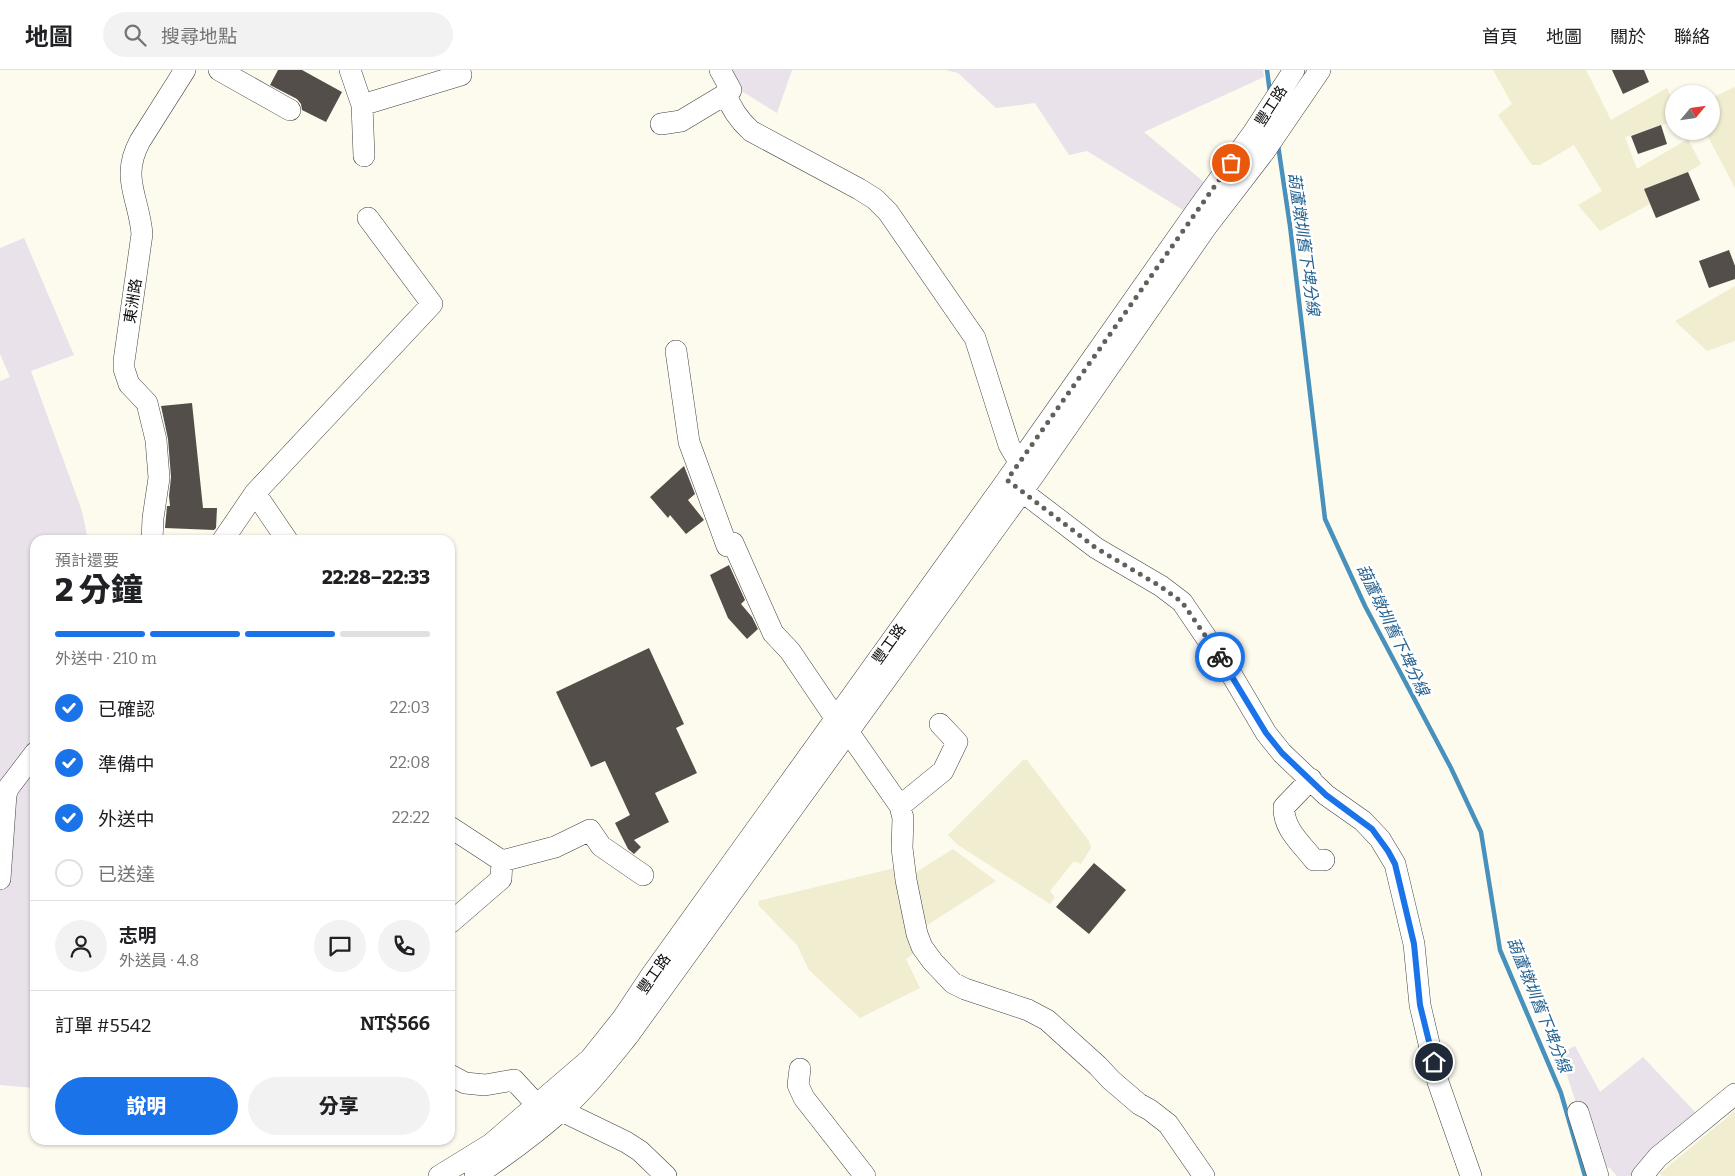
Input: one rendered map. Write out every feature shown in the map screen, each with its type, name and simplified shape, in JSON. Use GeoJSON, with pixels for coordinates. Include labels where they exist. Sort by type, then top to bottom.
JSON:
{"type":"FeatureCollection","features":[{"type":"Feature","properties":{"kind":"street","name":"東洲路"},"geometry":{"type":"LineString","coordinates":[[152,535],[159,478],[156,440],[147,403],[130,384],[124,369],[142,234],[141,219],[130,181],[130,169],[135,150],[140,141],[185,70]]}},
{"type":"Feature","properties":{"kind":"street"},"geometry":{"type":"LineString","coordinates":[[219,70],[290,110]]}},
{"type":"Feature","properties":{"kind":"street"},"geometry":{"type":"LineString","coordinates":[[350,70],[362,104],[364,156]]}},
{"type":"Feature","properties":{"kind":"street"},"geometry":{"type":"LineString","coordinates":[[661,124],[681,121],[731,90],[720,70]]}},
{"type":"Feature","properties":{"kind":"street","name":"豐工路"},"geometry":{"type":"LineString","coordinates":[[475,1176],[499,1160],[562,1111],[593,1079],[628,1036],[842,726],[1020,477],[1264,152],[1320,70]]}},
{"type":"Feature","properties":{"kind":"street"},"geometry":{"type":"LineString","coordinates":[[362,104],[461,75]]}},
{"type":"Feature","properties":{"kind":"street","name":"豐工路"},"geometry":{"type":"LineString","coordinates":[[1020,477],[1291,76]]}},
{"type":"Feature","properties":{"kind":"street"},"geometry":{"type":"LineString","coordinates":[[726,94],[736,116],[750,130],[859,189],[875,199],[888,212],[974,338],[1020,477],[1096,548],[1160,586],[1182,602],[1234,677],[1266,733],[1282,753],[1326,795],[1372,829],[1384,845],[1395,864],[1414,944],[1420,1005],[1438,1082],[1471,1176]]}},
{"type":"Feature","properties":{"kind":"street"},"geometry":{"type":"LineString","coordinates":[[226,535],[255,493],[432,304],[368,218]]}},
{"type":"Feature","properties":{"kind":"street"},"geometry":{"type":"LineString","coordinates":[[676,351],[690,442],[727,546],[733,544],[773,633],[790,651],[900,806],[904,818],[902,848],[906,880],[917,934],[922,947],[933,962],[954,983],[965,989],[1028,1010],[1047,1020],[1111,1080],[1139,1104],[1168,1124],[1204,1176]]}},
{"type":"Feature","properties":{"kind":"street"},"geometry":{"type":"LineString","coordinates":[[255,493],[284,535]]}},
{"type":"Feature","properties":{"kind":"street"},"geometry":{"type":"LineString","coordinates":[[900,806],[943,770],[957,742],[940,724]]}},
{"type":"Feature","properties":{"kind":"street","name":"豐工路"},"geometry":{"type":"LineString","coordinates":[[439,1176],[491,1144],[590,1059],[842,726]]}},
{"type":"Feature","properties":{"kind":"street"},"geometry":{"type":"LineString","coordinates":[[0,878],[2,821],[6,809],[6,794],[9,787],[30,760]]}},
{"type":"Feature","properties":{"kind":"street"},"geometry":{"type":"LineString","coordinates":[[1311,780],[1284,807],[1284,815],[1289,829],[1314,860],[1324,860]]}},
{"type":"Feature","properties":{"kind":"street"},"geometry":{"type":"LineString","coordinates":[[455,830],[502,861],[555,847],[590,830],[600,846],[643,875]]}},
{"type":"Feature","properties":{"kind":"street"},"geometry":{"type":"LineString","coordinates":[[455,919],[501,879],[502,861]]}},
{"type":"Feature","properties":{"kind":"street"},"geometry":{"type":"LineString","coordinates":[[800,1069],[798,1085],[804,1098],[865,1176]]}},
{"type":"Feature","properties":{"kind":"street"},"geometry":{"type":"LineString","coordinates":[[455,1078],[465,1083],[485,1085],[514,1080],[537,1106],[562,1111],[633,1146],[666,1176]]}},
{"type":"Feature","properties":{"kind":"street"},"geometry":{"type":"LineString","coordinates":[[1642,1176],[1658,1157],[1735,1094]]}},
{"type":"Feature","properties":{"kind":"street"},"geometry":{"type":"LineString","coordinates":[[1578,1112],[1598,1176]]}},
{"type":"Feature","properties":{"kind":"shaded area"},"geometry":{"type":"Polygon","coordinates":[[[726,70],[792,70],[777,113],[740,90],[726,70]]]}},
{"type":"Feature","properties":{"kind":"shaded area"},"geometry":{"type":"Polygon","coordinates":[[[946,70],[1263,70],[1264,77],[1144,132],[1204,182],[1183,210],[1087,151],[1069,155],[1035,103],[996,108],[958,73],[946,70]]]}},
{"type":"Feature","properties":{"kind":"shaded area"},"geometry":{"type":"Polygon","coordinates":[[[1493,70],[1586,70],[1611,120],[1665,89],[1665,124],[1625,137],[1637,169],[1686,140],[1689,140],[1701,164],[1688,172],[1644,189],[1650,204],[1600,231],[1578,205],[1602,191],[1574,145],[1540,165],[1532,165],[1498,115],[1512,104],[1493,70]]]}},
{"type":"Feature","properties":{"kind":"shaded area"},"geometry":{"type":"Polygon","coordinates":[[[1735,87],[1735,188],[1710,140],[1720,140],[1720,94],[1735,87]]]}},
{"type":"Feature","properties":{"kind":"shaded area"},"geometry":{"type":"Polygon","coordinates":[[[24,238],[74,355],[31,371],[82,511],[87,535],[30,535],[30,1088],[0,1085],[0,381],[10,377],[0,354],[0,248],[24,238]]]}},
{"type":"Feature","properties":{"kind":"shaded area"},"geometry":{"type":"Polygon","coordinates":[[[1735,286],[1735,341],[1707,351],[1675,321],[1735,286]]]}},
{"type":"Feature","properties":{"kind":"shaded area"},"geometry":{"type":"Polygon","coordinates":[[[1023,760],[1027,760],[1089,841],[1091,848],[1081,864],[1074,861],[1050,891],[1055,897],[1050,904],[958,845],[948,835],[1023,760]]]}},
{"type":"Feature","properties":{"kind":"shaded area"},"geometry":{"type":"Polygon","coordinates":[[[953,849],[996,881],[921,929],[910,876],[953,849]]]}},
{"type":"Feature","properties":{"kind":"shaded area"},"geometry":{"type":"Polygon","coordinates":[[[899,867],[918,950],[906,959],[920,988],[860,1018],[809,970],[797,945],[759,906],[758,901],[899,867]]]}},
{"type":"Feature","properties":{"kind":"shaded area"},"geometry":{"type":"Polygon","coordinates":[[[1575,1046],[1600,1092],[1643,1057],[1696,1113],[1654,1150],[1630,1176],[1617,1176],[1610,1168],[1596,1163],[1560,1054],[1575,1046]]]}},
{"type":"Feature","properties":{"kind":"shaded area"},"geometry":{"type":"Polygon","coordinates":[[[1735,1111],[1735,1176],[1662,1176],[1660,1173],[1735,1111]]]}},
{"type":"Feature","properties":{"kind":"building"},"geometry":{"type":"Polygon","coordinates":[[[278,70],[302,70],[342,92],[326,122],[302,110],[301,104],[297,99],[270,85],[278,70]]]}},
{"type":"Feature","properties":{"kind":"building"},"geometry":{"type":"Polygon","coordinates":[[[1612,70],[1644,70],[1649,82],[1623,94],[1612,70]]]}},
{"type":"Feature","properties":{"kind":"building"},"geometry":{"type":"Polygon","coordinates":[[[1661,125],[1667,144],[1638,154],[1631,136],[1661,125]]]}},
{"type":"Feature","properties":{"kind":"building"},"geometry":{"type":"Polygon","coordinates":[[[1688,172],[1700,200],[1656,218],[1644,189],[1688,172]]]}},
{"type":"Feature","properties":{"kind":"building"},"geometry":{"type":"Polygon","coordinates":[[[1729,250],[1735,266],[1735,279],[1709,288],[1699,261],[1729,250]]]}},
{"type":"Feature","properties":{"kind":"building"},"geometry":{"type":"Polygon","coordinates":[[[192,403],[203,508],[217,508],[216,528],[214,530],[165,528],[167,506],[170,506],[171,477],[168,439],[161,406],[192,403]]]}},
{"type":"Feature","properties":{"kind":"building"},"geometry":{"type":"Polygon","coordinates":[[[684,466],[695,494],[688,500],[704,520],[686,534],[670,515],[668,518],[650,497],[684,466]]]}},
{"type":"Feature","properties":{"kind":"building"},"geometry":{"type":"Polygon","coordinates":[[[729,565],[745,600],[741,604],[752,617],[758,629],[747,639],[728,618],[710,575],[729,565]]]}},
{"type":"Feature","properties":{"kind":"building"},"geometry":{"type":"Polygon","coordinates":[[[649,648],[684,724],[676,728],[697,773],[655,793],[669,822],[634,840],[641,847],[634,854],[628,849],[615,823],[630,815],[605,761],[591,767],[556,692],[649,648]]]}},
{"type":"Feature","properties":{"kind":"building"},"geometry":{"type":"Polygon","coordinates":[[[1094,863],[1126,890],[1089,934],[1056,907],[1094,863]]]}},
{"type":"Feature","properties":{"kind":"waterway","name":"葫蘆墩圳舊下埤分線"},"geometry":{"type":"LineString","coordinates":[[1267,70],[1270,93]]}},
{"type":"Feature","properties":{"kind":"waterway","name":"葫蘆墩圳舊下埤分線"},"geometry":{"type":"LineString","coordinates":[[1278,145],[1290,226],[1325,519],[1365,606],[1451,768],[1481,832],[1500,950],[1561,1093],[1585,1176]]}},
{"type":"Feature","properties":{"kind":"way so far"},"geometry":{"type":"LineString","coordinates":[[1220,657],[1182,602],[1160,586],[1096,548],[1007,480],[1198,207],[1231,163]]}},
{"type":"Feature","properties":{"kind":"route"},"geometry":{"type":"LineString","coordinates":[[1220,657],[1234,677],[1244,698],[1266,733],[1282,753],[1326,795],[1372,829],[1395,864],[1414,944],[1420,1005],[1434,1062]]}}]}
